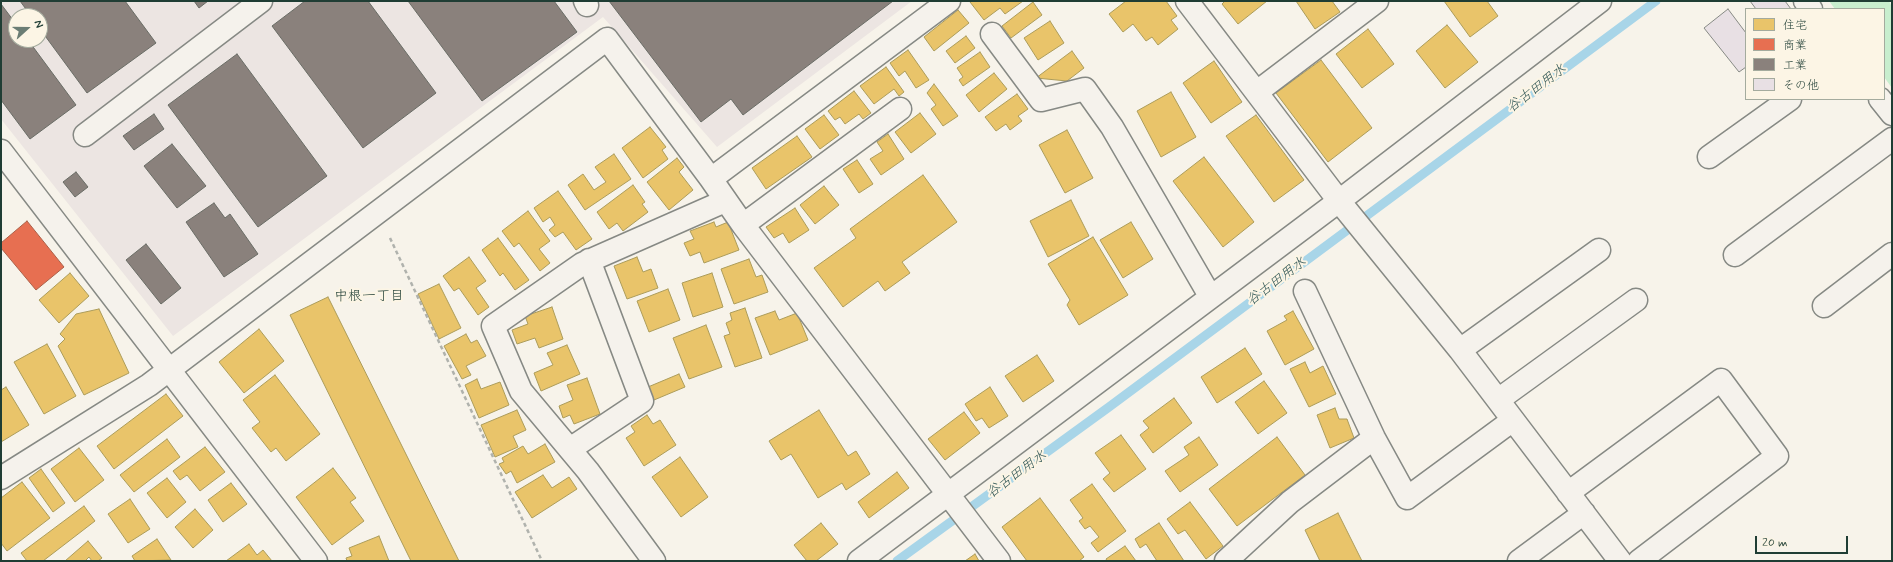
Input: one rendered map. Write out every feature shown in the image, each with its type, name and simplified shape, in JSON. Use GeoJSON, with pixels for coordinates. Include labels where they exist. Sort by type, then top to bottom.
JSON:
{"type":"FeatureCollection","features":[{"type":"Feature","properties":{"kind":"street"},"geometry":{"type":"LineString","coordinates":[[85,135],[261,1]]}},
{"type":"Feature","properties":{"kind":"street"},"geometry":{"type":"LineString","coordinates":[[711,179],[949,1]]}},
{"type":"Feature","properties":{"kind":"street"},"geometry":{"type":"LineString","coordinates":[[1257,92],[1377,1]]}},
{"type":"Feature","properties":{"kind":"street"},"geometry":{"type":"LineString","coordinates":[[858,561],[1210,296],[1339,201],[1600,1]]}},
{"type":"Feature","properties":{"kind":"street"},"geometry":{"type":"LineString","coordinates":[[1192,3],[1339,201],[1460,350],[1620,561]]}},
{"type":"Feature","properties":{"kind":"street"},"geometry":{"type":"LineString","coordinates":[[992,34],[1041,100],[1085,89],[1112,127],[1210,296]]}},
{"type":"Feature","properties":{"kind":"street"},"geometry":{"type":"LineString","coordinates":[[1,478],[169,371],[607,39],[711,179],[743,226],[999,561]]}},
{"type":"Feature","properties":{"kind":"street"},"geometry":{"type":"LineString","coordinates":[[1709,157],[1789,100]]}},
{"type":"Feature","properties":{"kind":"street"},"geometry":{"type":"LineString","coordinates":[[1881,100],[1892,114]]}},
{"type":"Feature","properties":{"kind":"street"},"geometry":{"type":"LineString","coordinates":[[743,226],[900,109]]}},
{"type":"Feature","properties":{"kind":"street"},"geometry":{"type":"LineString","coordinates":[[1735,255],[1892,139]]}},
{"type":"Feature","properties":{"kind":"street"},"geometry":{"type":"LineString","coordinates":[[1,151],[316,561]]}},
{"type":"Feature","properties":{"kind":"street"},"geometry":{"type":"LineString","coordinates":[[654,561],[570,449],[521,391],[493,326],[589,260],[726,201]]}},
{"type":"Feature","properties":{"kind":"street"},"geometry":{"type":"LineString","coordinates":[[1460,350],[1598,250]]}},
{"type":"Feature","properties":{"kind":"street"},"geometry":{"type":"LineString","coordinates":[[1824,306],[1892,254]]}},
{"type":"Feature","properties":{"kind":"street"},"geometry":{"type":"LineString","coordinates":[[570,449],[642,400],[589,260]]}},
{"type":"Feature","properties":{"kind":"street"},"geometry":{"type":"LineString","coordinates":[[1305,291],[1374,438],[1407,498],[1513,420]]}},
{"type":"Feature","properties":{"kind":"street"},"geometry":{"type":"LineString","coordinates":[[1498,400],[1636,300]]}},
{"type":"Feature","properties":{"kind":"street"},"geometry":{"type":"LineString","coordinates":[[1568,493],[1721,380],[1777,456],[1639,561]]}},
{"type":"Feature","properties":{"kind":"street"},"geometry":{"type":"LineString","coordinates":[[1226,561],[1290,502],[1374,438]]}},
{"type":"Feature","properties":{"kind":"street"},"geometry":{"type":"LineString","coordinates":[[1519,561],[1584,514]]}},
{"type":"Feature","properties":{"kind":"path"},"geometry":{"type":"LineString","coordinates":[[378,212],[542,561]]}},
{"type":"Feature","properties":{"kind":"shaded area"},"geometry":{"type":"Polygon","coordinates":[[[1,1],[912,1],[717,147],[603,17],[173,336],[1,119],[1,1]]]}},
{"type":"Feature","properties":{"kind":"green space"},"geometry":{"type":"Polygon","coordinates":[[[1829,1],[1889,1],[1892,7],[1892,88],[1885,78],[1885,8],[1834,8],[1829,1]]]}},
{"type":"Feature","properties":{"kind":"building: 住宅"},"geometry":{"type":"Polygon","coordinates":[[[1023,1],[1005,14],[1000,8],[984,20],[970,2],[1023,1]]]}},
{"type":"Feature","properties":{"kind":"building: 住宅"},"geometry":{"type":"Polygon","coordinates":[[[1126,1],[1166,1],[1177,16],[1171,20],[1178,29],[1158,45],[1152,37],[1146,41],[1133,24],[1123,32],[1109,14],[1126,1]]]}},
{"type":"Feature","properties":{"kind":"building: 住宅"},"geometry":{"type":"Polygon","coordinates":[[[1225,1],[1267,1],[1238,24],[1222,4],[1225,1]]]}},
{"type":"Feature","properties":{"kind":"building: 住宅"},"geometry":{"type":"Polygon","coordinates":[[[1296,1],[1332,1],[1340,12],[1315,29],[1296,1]]]}},
{"type":"Feature","properties":{"kind":"building: 住宅"},"geometry":{"type":"Polygon","coordinates":[[[1444,1],[1487,1],[1498,16],[1470,37],[1444,1]]]}},
{"type":"Feature","properties":{"kind":"building: 住宅"},"geometry":{"type":"Polygon","coordinates":[[[1033,2],[1042,15],[1011,38],[1002,26],[1033,2]]]}},
{"type":"Feature","properties":{"kind":"building: 住宅"},"geometry":{"type":"Polygon","coordinates":[[[958,10],[969,23],[934,51],[924,37],[958,10]]]}},
{"type":"Feature","properties":{"kind":"building: 住宅"},"geometry":{"type":"Polygon","coordinates":[[[1050,21],[1064,43],[1038,60],[1024,38],[1050,21]]]}},
{"type":"Feature","properties":{"kind":"building: 住宅"},"geometry":{"type":"Polygon","coordinates":[[[1447,25],[1478,62],[1445,88],[1416,51],[1447,25]]]}},
{"type":"Feature","properties":{"kind":"building: 住宅"},"geometry":{"type":"Polygon","coordinates":[[[1368,29],[1394,64],[1362,88],[1336,54],[1368,29]]]}},
{"type":"Feature","properties":{"kind":"building: 住宅"},"geometry":{"type":"Polygon","coordinates":[[[966,36],[975,48],[955,63],[946,51],[966,36]]]}},
{"type":"Feature","properties":{"kind":"building: 住宅"},"geometry":{"type":"Polygon","coordinates":[[[908,50],[929,80],[916,88],[905,71],[899,76],[890,63],[908,50]]]}},
{"type":"Feature","properties":{"kind":"building: 住宅"},"geometry":{"type":"Polygon","coordinates":[[[1072,51],[1084,68],[1067,81],[1036,78],[1072,51]]]}},
{"type":"Feature","properties":{"kind":"building: 住宅"},"geometry":{"type":"Polygon","coordinates":[[[980,52],[990,67],[963,86],[959,80],[963,77],[957,68],[980,52]]]}},
{"type":"Feature","properties":{"kind":"building: 住宅"},"geometry":{"type":"Polygon","coordinates":[[[1321,60],[1372,128],[1328,162],[1276,93],[1321,60]]]}},
{"type":"Feature","properties":{"kind":"building: 住宅"},"geometry":{"type":"Polygon","coordinates":[[[1214,61],[1242,102],[1211,123],[1183,83],[1214,61]]]}},
{"type":"Feature","properties":{"kind":"building: 住宅"},"geometry":{"type":"Polygon","coordinates":[[[886,67],[904,92],[899,96],[894,89],[874,104],[860,86],[886,67]]]}},
{"type":"Feature","properties":{"kind":"building: 住宅"},"geometry":{"type":"Polygon","coordinates":[[[994,73],[1007,89],[979,112],[966,95],[994,73]]]}},
{"type":"Feature","properties":{"kind":"building: 住宅"},"geometry":{"type":"Polygon","coordinates":[[[934,84],[958,116],[943,126],[931,109],[936,105],[927,93],[934,84]]]}},
{"type":"Feature","properties":{"kind":"building: 住宅"},"geometry":{"type":"Polygon","coordinates":[[[854,91],[871,113],[863,119],[859,114],[845,124],[840,117],[835,120],[828,111],[854,91]]]}},
{"type":"Feature","properties":{"kind":"building: 住宅"},"geometry":{"type":"Polygon","coordinates":[[[1171,92],[1196,137],[1161,157],[1137,111],[1171,92]]]}},
{"type":"Feature","properties":{"kind":"building: 住宅"},"geometry":{"type":"Polygon","coordinates":[[[1017,94],[1028,109],[1018,116],[1022,121],[1010,130],[1006,124],[996,131],[985,117],[1017,94]]]}},
{"type":"Feature","properties":{"kind":"building: 住宅"},"geometry":{"type":"Polygon","coordinates":[[[920,113],[936,134],[911,153],[895,132],[920,113]]]}},
{"type":"Feature","properties":{"kind":"building: 住宅"},"geometry":{"type":"Polygon","coordinates":[[[824,115],[839,135],[820,149],[805,129],[824,115]]]}},
{"type":"Feature","properties":{"kind":"building: 住宅"},"geometry":{"type":"Polygon","coordinates":[[[1256,115],[1304,180],[1274,202],[1226,136],[1256,115]]]}},
{"type":"Feature","properties":{"kind":"building: 住宅"},"geometry":{"type":"Polygon","coordinates":[[[650,127],[666,147],[662,150],[668,159],[643,178],[622,148],[650,127]]]}},
{"type":"Feature","properties":{"kind":"building: 住宅"},"geometry":{"type":"Polygon","coordinates":[[[1067,130],[1093,178],[1065,193],[1039,145],[1067,130]]]}},
{"type":"Feature","properties":{"kind":"building: 住宅"},"geometry":{"type":"Polygon","coordinates":[[[888,134],[904,159],[881,175],[870,159],[883,151],[877,142],[888,134]]]}},
{"type":"Feature","properties":{"kind":"building: 住宅"},"geometry":{"type":"Polygon","coordinates":[[[797,136],[812,157],[766,189],[752,168],[797,136]]]}},
{"type":"Feature","properties":{"kind":"building: 住宅"},"geometry":{"type":"Polygon","coordinates":[[[614,154],[631,179],[585,210],[568,185],[583,174],[594,190],[606,182],[595,167],[614,154]]]}},
{"type":"Feature","properties":{"kind":"building: 住宅"},"geometry":{"type":"Polygon","coordinates":[[[1204,157],[1254,222],[1223,247],[1173,181],[1204,157]]]}},
{"type":"Feature","properties":{"kind":"building: 住宅"},"geometry":{"type":"Polygon","coordinates":[[[677,158],[684,167],[679,172],[693,190],[669,210],[647,182],[677,158]]]}},
{"type":"Feature","properties":{"kind":"building: 住宅"},"geometry":{"type":"Polygon","coordinates":[[[857,160],[873,184],[859,193],[843,169],[857,160]]]}},
{"type":"Feature","properties":{"kind":"building: 住宅"},"geometry":{"type":"Polygon","coordinates":[[[923,175],[957,222],[902,262],[910,273],[885,291],[878,281],[843,307],[814,268],[856,238],[850,229],[923,175]]]}},
{"type":"Feature","properties":{"kind":"building: 住宅"},"geometry":{"type":"Polygon","coordinates":[[[633,185],[645,202],[642,204],[648,212],[623,231],[617,223],[609,229],[597,212],[633,185]]]}},
{"type":"Feature","properties":{"kind":"building: 住宅"},"geometry":{"type":"Polygon","coordinates":[[[824,186],[839,205],[815,224],[800,205],[824,186]]]}},
{"type":"Feature","properties":{"kind":"building: 住宅"},"geometry":{"type":"Polygon","coordinates":[[[558,191],[592,239],[576,250],[563,232],[555,237],[549,230],[555,225],[550,217],[543,222],[534,208],[558,191]]]}},
{"type":"Feature","properties":{"kind":"building: 住宅"},"geometry":{"type":"Polygon","coordinates":[[[1071,200],[1089,236],[1048,257],[1030,221],[1071,200]]]}},
{"type":"Feature","properties":{"kind":"building: 住宅"},"geometry":{"type":"Polygon","coordinates":[[[795,208],[809,230],[789,243],[783,233],[774,238],[766,227],[795,208]]]}},
{"type":"Feature","properties":{"kind":"building: 住宅"},"geometry":{"type":"Polygon","coordinates":[[[528,211],[550,241],[539,249],[550,263],[540,271],[519,243],[514,247],[502,231],[528,211]]]}},
{"type":"Feature","properties":{"kind":"building: 住宅"},"geometry":{"type":"Polygon","coordinates":[[[714,222],[716,227],[728,222],[739,250],[704,263],[700,252],[690,256],[684,243],[694,239],[690,231],[714,222]]]}},
{"type":"Feature","properties":{"kind":"building: 住宅"},"geometry":{"type":"Polygon","coordinates":[[[1131,222],[1153,259],[1123,278],[1100,240],[1131,222]]]}},
{"type":"Feature","properties":{"kind":"building: 住宅"},"geometry":{"type":"Polygon","coordinates":[[[1093,237],[1128,295],[1079,325],[1067,305],[1070,300],[1048,264],[1093,237]]]}},
{"type":"Feature","properties":{"kind":"building: 住宅"},"geometry":{"type":"Polygon","coordinates":[[[498,238],[529,280],[515,290],[503,273],[500,276],[482,250],[498,238]]]}},
{"type":"Feature","properties":{"kind":"building: 住宅"},"geometry":{"type":"Polygon","coordinates":[[[469,257],[486,281],[476,288],[489,307],[478,315],[459,288],[454,291],[443,276],[469,257]]]}},
{"type":"Feature","properties":{"kind":"building: 住宅"},"geometry":{"type":"Polygon","coordinates":[[[637,257],[643,272],[651,269],[658,288],[627,299],[614,266],[637,257]]]}},
{"type":"Feature","properties":{"kind":"building: 住宅"},"geometry":{"type":"Polygon","coordinates":[[[749,259],[756,277],[762,275],[768,292],[734,304],[721,269],[749,259]]]}},
{"type":"Feature","properties":{"kind":"building: 住宅"},"geometry":{"type":"Polygon","coordinates":[[[70,273],[89,296],[59,323],[39,300],[70,273]]]}},
{"type":"Feature","properties":{"kind":"building: 住宅"},"geometry":{"type":"Polygon","coordinates":[[[712,273],[723,307],[693,317],[682,283],[712,273]]]}},
{"type":"Feature","properties":{"kind":"building: 住宅"},"geometry":{"type":"Polygon","coordinates":[[[439,284],[461,328],[439,339],[418,294],[439,284]]]}},
{"type":"Feature","properties":{"kind":"building: 住宅"},"geometry":{"type":"Polygon","coordinates":[[[668,289],[680,320],[649,332],[637,301],[668,289]]]}},
{"type":"Feature","properties":{"kind":"building: 住宅"},"geometry":{"type":"Polygon","coordinates":[[[328,297],[459,561],[411,561],[290,315],[328,297]]]}},
{"type":"Feature","properties":{"kind":"building: 住宅"},"geometry":{"type":"Polygon","coordinates":[[[552,307],[563,339],[539,348],[535,338],[517,344],[512,330],[528,324],[525,316],[552,307]]]}},
{"type":"Feature","properties":{"kind":"building: 住宅"},"geometry":{"type":"Polygon","coordinates":[[[745,308],[762,358],[735,367],[724,336],[730,334],[726,323],[732,320],[730,313],[745,308]]]}},
{"type":"Feature","properties":{"kind":"building: 住宅"},"geometry":{"type":"Polygon","coordinates":[[[99,309],[129,373],[84,395],[58,346],[65,339],[60,334],[76,314],[99,309]]]}},
{"type":"Feature","properties":{"kind":"building: 住宅"},"geometry":{"type":"Polygon","coordinates":[[[775,311],[779,320],[797,313],[808,340],[770,355],[755,318],[775,311]]]}},
{"type":"Feature","properties":{"kind":"building: 住宅"},"geometry":{"type":"Polygon","coordinates":[[[1293,311],[1314,349],[1285,365],[1267,331],[1287,320],[1284,316],[1293,311]]]}},
{"type":"Feature","properties":{"kind":"building: 住宅"},"geometry":{"type":"Polygon","coordinates":[[[706,325],[722,367],[689,379],[673,338],[706,325]]]}},
{"type":"Feature","properties":{"kind":"building: 住宅"},"geometry":{"type":"Polygon","coordinates":[[[259,329],[284,361],[244,393],[219,362],[259,329]]]}},
{"type":"Feature","properties":{"kind":"building: 住宅"},"geometry":{"type":"Polygon","coordinates":[[[466,334],[471,343],[477,340],[486,356],[466,366],[471,375],[462,379],[444,346],[466,334]]]}},
{"type":"Feature","properties":{"kind":"building: 住宅"},"geometry":{"type":"Polygon","coordinates":[[[47,344],[76,396],[44,414],[14,362],[47,344]]]}},
{"type":"Feature","properties":{"kind":"building: 住宅"},"geometry":{"type":"Polygon","coordinates":[[[567,345],[580,374],[541,391],[534,373],[553,365],[547,353],[567,345]]]}},
{"type":"Feature","properties":{"kind":"building: 住宅"},"geometry":{"type":"Polygon","coordinates":[[[1245,348],[1262,374],[1217,403],[1201,377],[1245,348]]]}},
{"type":"Feature","properties":{"kind":"building: 住宅"},"geometry":{"type":"Polygon","coordinates":[[[1037,355],[1054,381],[1023,402],[1005,376],[1037,355]]]}},
{"type":"Feature","properties":{"kind":"building: 住宅"},"geometry":{"type":"Polygon","coordinates":[[[1305,362],[1310,373],[1323,366],[1336,394],[1309,407],[1290,369],[1305,362]]]}},
{"type":"Feature","properties":{"kind":"building: 住宅"},"geometry":{"type":"Polygon","coordinates":[[[679,374],[685,387],[654,400],[648,387],[679,374]]]}},
{"type":"Feature","properties":{"kind":"building: 住宅"},"geometry":{"type":"Polygon","coordinates":[[[275,375],[320,434],[286,461],[276,448],[271,452],[252,428],[260,422],[243,400],[275,375]]]}},
{"type":"Feature","properties":{"kind":"building: 住宅"},"geometry":{"type":"Polygon","coordinates":[[[587,378],[600,414],[574,424],[570,415],[563,418],[559,406],[573,400],[567,385],[587,378]]]}},
{"type":"Feature","properties":{"kind":"building: 住宅"},"geometry":{"type":"Polygon","coordinates":[[[477,379],[481,389],[500,382],[509,405],[479,418],[465,385],[477,379]]]}},
{"type":"Feature","properties":{"kind":"building: 住宅"},"geometry":{"type":"Polygon","coordinates":[[[1264,381],[1287,413],[1258,434],[1235,402],[1264,381]]]}},
{"type":"Feature","properties":{"kind":"building: 住宅"},"geometry":{"type":"Polygon","coordinates":[[[6,387],[29,425],[1,442],[1,390],[6,387]]]}},
{"type":"Feature","properties":{"kind":"building: 住宅"},"geometry":{"type":"Polygon","coordinates":[[[990,387],[1008,416],[989,428],[982,418],[976,421],[965,404],[990,387]]]}},
{"type":"Feature","properties":{"kind":"building: 住宅"},"geometry":{"type":"Polygon","coordinates":[[[166,394],[183,416],[114,469],[97,446],[166,394]]]}},
{"type":"Feature","properties":{"kind":"building: 住宅"},"geometry":{"type":"Polygon","coordinates":[[[1174,398],[1192,423],[1153,453],[1140,435],[1149,428],[1143,421],[1174,398]]]}},
{"type":"Feature","properties":{"kind":"building: 住宅"},"geometry":{"type":"Polygon","coordinates":[[[1335,408],[1339,419],[1347,419],[1354,438],[1330,448],[1317,415],[1335,408]]]}},
{"type":"Feature","properties":{"kind":"building: 住宅"},"geometry":{"type":"Polygon","coordinates":[[[517,410],[526,430],[513,436],[518,447],[495,457],[481,425],[517,410]]]}},
{"type":"Feature","properties":{"kind":"building: 住宅"},"geometry":{"type":"Polygon","coordinates":[[[819,410],[848,456],[856,451],[870,474],[846,490],[842,483],[818,498],[791,454],[781,460],[769,441],[819,410]]]}},
{"type":"Feature","properties":{"kind":"building: 住宅"},"geometry":{"type":"Polygon","coordinates":[[[964,412],[980,433],[945,460],[928,439],[964,412]]]}},
{"type":"Feature","properties":{"kind":"building: 住宅"},"geometry":{"type":"Polygon","coordinates":[[[647,415],[653,424],[660,420],[676,445],[644,466],[626,438],[635,432],[631,426],[647,415]]]}},
{"type":"Feature","properties":{"kind":"building: 住宅"},"geometry":{"type":"Polygon","coordinates":[[[1121,435],[1146,469],[1114,492],[1103,479],[1110,473],[1095,453],[1121,435]]]}},
{"type":"Feature","properties":{"kind":"building: 住宅"},"geometry":{"type":"Polygon","coordinates":[[[1199,437],[1218,465],[1180,492],[1165,471],[1189,455],[1184,447],[1199,437]]]}},
{"type":"Feature","properties":{"kind":"building: 住宅"},"geometry":{"type":"Polygon","coordinates":[[[1277,437],[1305,475],[1237,526],[1209,489],[1277,437]]]}},
{"type":"Feature","properties":{"kind":"building: 住宅"},"geometry":{"type":"Polygon","coordinates":[[[167,439],[180,457],[134,492],[120,475],[167,439]]]}},
{"type":"Feature","properties":{"kind":"building: 住宅"},"geometry":{"type":"Polygon","coordinates":[[[545,444],[555,462],[517,483],[511,471],[506,474],[499,464],[504,462],[502,458],[523,446],[528,454],[545,444]]]}},
{"type":"Feature","properties":{"kind":"building: 住宅"},"geometry":{"type":"Polygon","coordinates":[[[205,447],[225,472],[200,491],[187,475],[180,480],[173,471],[205,447]]]}},
{"type":"Feature","properties":{"kind":"building: 住宅"},"geometry":{"type":"Polygon","coordinates":[[[79,448],[104,480],[75,502],[51,469],[79,448]]]}},
{"type":"Feature","properties":{"kind":"building: 住宅"},"geometry":{"type":"Polygon","coordinates":[[[680,457],[708,497],[681,517],[652,477],[680,457]]]}},
{"type":"Feature","properties":{"kind":"building: 住宅"},"geometry":{"type":"Polygon","coordinates":[[[333,468],[356,498],[350,502],[364,521],[332,545],[296,497],[333,468]]]}},
{"type":"Feature","properties":{"kind":"building: 住宅"},"geometry":{"type":"Polygon","coordinates":[[[41,469],[65,503],[53,512],[29,478],[41,469]]]}},
{"type":"Feature","properties":{"kind":"building: 住宅"},"geometry":{"type":"Polygon","coordinates":[[[897,472],[909,488],[869,518],[858,502],[897,472]]]}},
{"type":"Feature","properties":{"kind":"building: 住宅"},"geometry":{"type":"Polygon","coordinates":[[[543,475],[552,488],[569,477],[577,489],[532,518],[515,492],[543,475]]]}},
{"type":"Feature","properties":{"kind":"building: 住宅"},"geometry":{"type":"Polygon","coordinates":[[[167,478],[186,502],[167,518],[147,493],[167,478]]]}},
{"type":"Feature","properties":{"kind":"building: 住宅"},"geometry":{"type":"Polygon","coordinates":[[[22,482],[50,518],[7,551],[1,543],[1,498],[22,482]]]}},
{"type":"Feature","properties":{"kind":"building: 住宅"},"geometry":{"type":"Polygon","coordinates":[[[231,483],[247,504],[223,522],[208,500],[231,483]]]}},
{"type":"Feature","properties":{"kind":"building: 住宅"},"geometry":{"type":"Polygon","coordinates":[[[1092,484],[1126,531],[1098,552],[1091,543],[1099,537],[1090,526],[1085,529],[1079,521],[1083,518],[1070,500],[1092,484]]]}},
{"type":"Feature","properties":{"kind":"building: 住宅"},"geometry":{"type":"Polygon","coordinates":[[[1040,498],[1084,557],[1079,561],[1027,561],[1002,527],[1040,498]]]}},
{"type":"Feature","properties":{"kind":"building: 住宅"},"geometry":{"type":"Polygon","coordinates":[[[130,499],[150,529],[128,543],[108,514],[130,499]]]}},
{"type":"Feature","properties":{"kind":"building: 住宅"},"geometry":{"type":"Polygon","coordinates":[[[1190,502],[1223,546],[1206,559],[1185,530],[1178,534],[1167,519],[1190,502]]]}},
{"type":"Feature","properties":{"kind":"building: 住宅"},"geometry":{"type":"Polygon","coordinates":[[[84,506],[95,521],[43,561],[27,561],[21,553],[84,506]]]}},
{"type":"Feature","properties":{"kind":"building: 住宅"},"geometry":{"type":"Polygon","coordinates":[[[195,509],[213,530],[193,548],[175,527],[195,509]]]}},
{"type":"Feature","properties":{"kind":"building: 住宅"},"geometry":{"type":"Polygon","coordinates":[[[1338,513],[1362,561],[1320,561],[1305,530],[1338,513]]]}},
{"type":"Feature","properties":{"kind":"building: 住宅"},"geometry":{"type":"Polygon","coordinates":[[[821,523],[838,544],[816,561],[807,561],[794,545],[821,523]]]}},
{"type":"Feature","properties":{"kind":"building: 住宅"},"geometry":{"type":"Polygon","coordinates":[[[1159,523],[1184,561],[1157,561],[1146,544],[1140,548],[1135,539],[1159,523]]]}},
{"type":"Feature","properties":{"kind":"building: 住宅"},"geometry":{"type":"Polygon","coordinates":[[[379,536],[389,561],[347,561],[346,558],[352,556],[349,548],[379,536]]]}},
{"type":"Feature","properties":{"kind":"building: 住宅"},"geometry":{"type":"Polygon","coordinates":[[[157,539],[171,560],[135,561],[132,556],[157,539]]]}},
{"type":"Feature","properties":{"kind":"building: 住宅"},"geometry":{"type":"Polygon","coordinates":[[[88,541],[102,558],[98,561],[92,561],[89,557],[85,561],[65,561],[88,541]]]}},
{"type":"Feature","properties":{"kind":"building: 住宅"},"geometry":{"type":"Polygon","coordinates":[[[249,544],[257,555],[263,550],[272,561],[226,561],[249,544]]]}},
{"type":"Feature","properties":{"kind":"building: 住宅"},"geometry":{"type":"Polygon","coordinates":[[[1125,546],[1136,561],[1107,561],[1106,559],[1125,546]]]}},
{"type":"Feature","properties":{"kind":"building: 住宅"},"geometry":{"type":"Polygon","coordinates":[[[975,554],[979,561],[965,561],[975,554]]]}},
{"type":"Feature","properties":{"kind":"building: 商業"},"geometry":{"type":"Polygon","coordinates":[[[27,221],[64,267],[36,290],[1,248],[1,243],[27,221]]]}},
{"type":"Feature","properties":{"kind":"building: 工業"},"geometry":{"type":"Polygon","coordinates":[[[20,1],[125,1],[156,43],[87,93],[48,40],[48,8],[25,8],[20,1]]]}},
{"type":"Feature","properties":{"kind":"building: 工業"},"geometry":{"type":"Polygon","coordinates":[[[194,1],[208,1],[199,8],[194,1]]]}},
{"type":"Feature","properties":{"kind":"building: 工業"},"geometry":{"type":"Polygon","coordinates":[[[305,1],[368,1],[436,93],[363,148],[272,26],[305,1]]]}},
{"type":"Feature","properties":{"kind":"building: 工業"},"geometry":{"type":"Polygon","coordinates":[[[408,1],[554,1],[577,32],[482,101],[408,1]]]}},
{"type":"Feature","properties":{"kind":"building: 工業"},"geometry":{"type":"Polygon","coordinates":[[[609,1],[893,1],[743,115],[731,99],[701,122],[609,1]]]}},
{"type":"Feature","properties":{"kind":"building: 工業"},"geometry":{"type":"Polygon","coordinates":[[[1,4],[8,13],[8,48],[34,48],[76,105],[30,139],[1,100],[1,4]]]}},
{"type":"Feature","properties":{"kind":"building: 工業"},"geometry":{"type":"Polygon","coordinates":[[[237,54],[327,176],[258,227],[168,105],[237,54]]]}},
{"type":"Feature","properties":{"kind":"building: 工業"},"geometry":{"type":"Polygon","coordinates":[[[154,114],[164,129],[134,150],[123,136],[154,114]]]}},
{"type":"Feature","properties":{"kind":"building: 工業"},"geometry":{"type":"Polygon","coordinates":[[[172,144],[206,186],[177,208],[144,166],[172,144]]]}},
{"type":"Feature","properties":{"kind":"building: 工業"},"geometry":{"type":"Polygon","coordinates":[[[76,172],[88,187],[75,197],[63,182],[76,172]]]}},
{"type":"Feature","properties":{"kind":"building: 工業"},"geometry":{"type":"Polygon","coordinates":[[[214,203],[225,218],[230,214],[258,254],[224,277],[186,222],[214,203]]]}},
{"type":"Feature","properties":{"kind":"building: 工業"},"geometry":{"type":"Polygon","coordinates":[[[146,244],[181,288],[161,304],[126,260],[146,244]]]}},
{"type":"Feature","properties":{"kind":"building: その他"},"geometry":{"type":"Polygon","coordinates":[[[1750,1],[1785,1],[1790,8],[1755,8],[1750,1]]]}},
{"type":"Feature","properties":{"kind":"building: その他"},"geometry":{"type":"Polygon","coordinates":[[[1728,9],[1745,32],[1745,68],[1739,72],[1704,28],[1728,9]]]}},
{"type":"Feature","properties":{"kind":"waterway","name":"谷古田用水"},"geometry":{"type":"LineString","coordinates":[[897,561],[1109,407],[1656,1]]}},
{"type":"Feature","properties":{"kind":"district","name":"中根一丁目"},"geometry":{"type":"Point","coordinates":[369,297]}}]}
